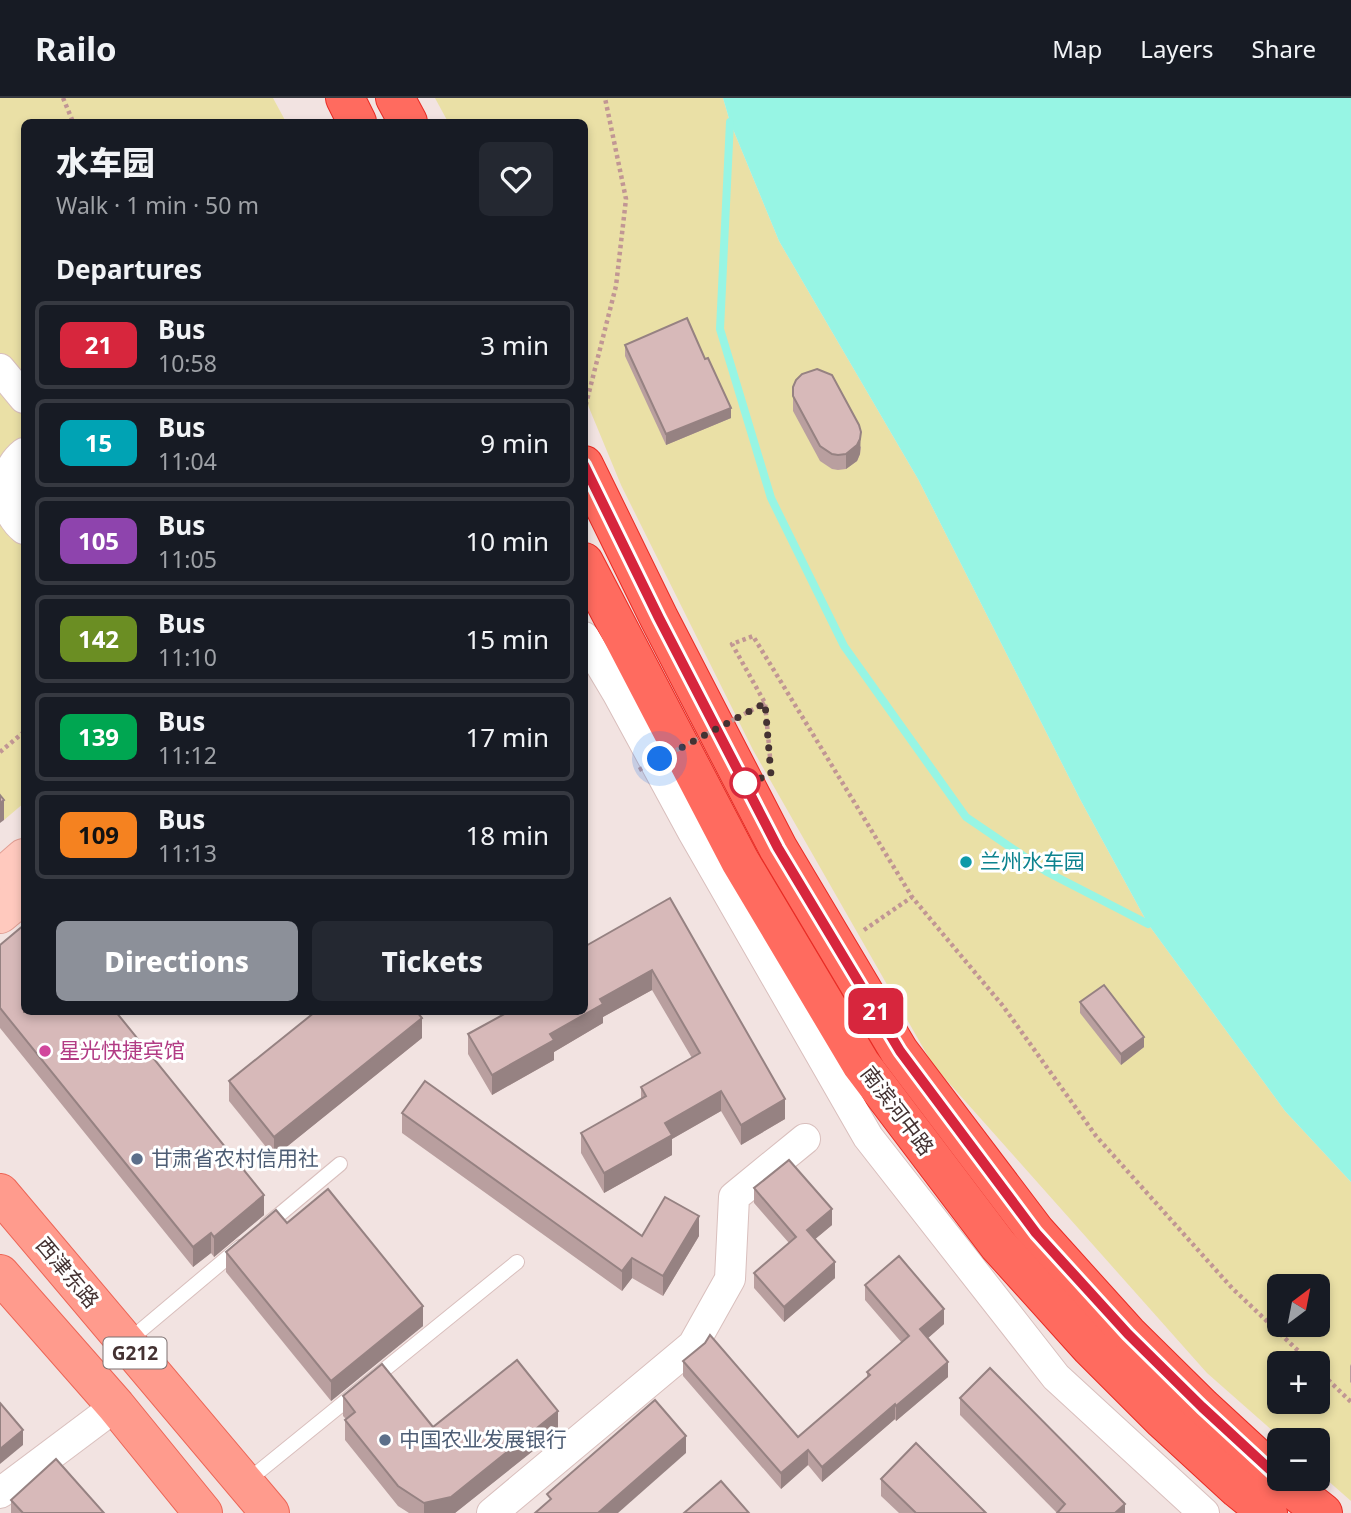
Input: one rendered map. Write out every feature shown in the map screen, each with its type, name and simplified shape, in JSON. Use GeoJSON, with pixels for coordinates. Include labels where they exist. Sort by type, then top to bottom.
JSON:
{"type":"FeatureCollection","features":[{"type":"Feature","properties":{"kind":"highway"},"geometry":{"type":"LineString","coordinates":[[345,98],[356,119]]}},
{"type":"Feature","properties":{"kind":"highway"},"geometry":{"type":"LineString","coordinates":[[395,98],[406,119]]}},
{"type":"Feature","properties":{"kind":"highway","name":"南滨河中路"},"geometry":{"type":"LineString","coordinates":[[588,473],[659,618],[778,848],[900,1051],[1036,1233],[1128,1334],[1267,1468]]}},
{"type":"Feature","properties":{"kind":"highway","name":"南滨河中路"},"geometry":{"type":"LineString","coordinates":[[588,570],[740,861],[861,1064],[998,1245],[1090,1347],[1163,1420],[1268,1513]]}},
{"type":"Feature","properties":{"kind":"highway","name":"南滨河中路"},"geometry":{"type":"LineString","coordinates":[[1295,1491],[1324,1513]]}},
{"type":"Feature","properties":{"kind":"main road"},"geometry":{"type":"LineString","coordinates":[[0,879],[21,861]]}},
{"type":"Feature","properties":{"kind":"main road"},"geometry":{"type":"LineString","coordinates":[[0,914],[21,896]]}},
{"type":"Feature","properties":{"kind":"main road","name":"西津东路"},"geometry":{"type":"LineString","coordinates":[[0,1193],[270,1513]]}},
{"type":"Feature","properties":{"kind":"main road","name":"G212"},"geometry":{"type":"LineString","coordinates":[[0,1274],[116,1406],[203,1513]]}},
{"type":"Feature","properties":{"kind":"street"},"geometry":{"type":"LineString","coordinates":[[0,369],[21,394]]}},
{"type":"Feature","properties":{"kind":"street"},"geometry":{"type":"LineString","coordinates":[[21,455],[9,469],[2,484],[6,505],[21,526]]}},
{"type":"Feature","properties":{"kind":"street"},"geometry":{"type":"LineString","coordinates":[[588,644],[868,1137],[1056,1377],[1204,1513]]}},
{"type":"Feature","properties":{"kind":"street"},"geometry":{"type":"LineString","coordinates":[[492,1513],[693,1345],[730,1279],[734,1197],[805,1139]]}},
{"type":"Feature","properties":{"kind":"street"},"geometry":{"type":"LineString","coordinates":[[0,1493],[116,1406]]}},
{"type":"Feature","properties":{"kind":"lane"},"geometry":{"type":"LineString","coordinates":[[126,1343],[340,1164]]}},
{"type":"Feature","properties":{"kind":"lane"},"geometry":{"type":"LineString","coordinates":[[245,1483],[517,1262]]}},
{"type":"Feature","properties":{"kind":"path"},"geometry":{"type":"LineString","coordinates":[[63,98],[73,119]]}},
{"type":"Feature","properties":{"kind":"path"},"geometry":{"type":"LineString","coordinates":[[588,396],[616,286],[626,199],[604,98]]}},
{"type":"Feature","properties":{"kind":"path"},"geometry":{"type":"LineString","coordinates":[[771,769],[765,703],[732,644],[752,636],[912,897],[1003,1006],[1096,1136],[1232,1288],[1298,1351]]}},
{"type":"Feature","properties":{"kind":"path"},"geometry":{"type":"LineString","coordinates":[[639,770],[765,703]]}},
{"type":"Feature","properties":{"kind":"path"},"geometry":{"type":"LineString","coordinates":[[0,752],[21,734]]}},
{"type":"Feature","properties":{"kind":"path"},"geometry":{"type":"LineString","coordinates":[[838,948],[912,897]]}},
{"type":"Feature","properties":{"kind":"path"},"geometry":{"type":"LineString","coordinates":[[1330,1382],[1351,1402]]}},
{"type":"Feature","properties":{"kind":"shaded area"},"geometry":{"type":"Polygon","coordinates":[[[0,98],[273,98],[284,119],[21,119],[21,806],[4,820],[0,815],[0,98]]]}},
{"type":"Feature","properties":{"kind":"shaded area","name":"兰州水车园"},"geometry":{"type":"Polygon","coordinates":[[[435,98],[723,98],[730,122],[779,241],[918,479],[1081,801],[1148,924],[1285,1111],[1351,1182],[1351,1501],[1330,1483],[1330,1428],[1269,1428],[1207,1373],[933,1065],[753,750],[621,485],[588,405],[588,119],[446,119],[435,98]]]}},
{"type":"Feature","properties":{"kind":"water"},"geometry":{"type":"Polygon","coordinates":[[[723,98],[1351,98],[1351,1182],[1285,1111],[1148,924],[1081,801],[918,479],[779,241],[730,122],[723,98]]]}},
{"type":"Feature","properties":{"kind":"building"},"geometry":{"type":"Polygon","coordinates":[[[687,318],[731,408],[666,434],[625,345],[687,318]]]}},
{"type":"Feature","properties":{"kind":"building"},"geometry":{"type":"Polygon","coordinates":[[[817,369],[832,375],[859,425],[860,439],[846,454],[832,454],[820,446],[793,396],[796,380],[802,374],[817,369]]]}},
{"type":"Feature","properties":{"kind":"building"},"geometry":{"type":"Polygon","coordinates":[[[670,898],[785,1099],[741,1125],[721,1091],[665,1123],[672,1135],[604,1173],[581,1133],[646,1096],[641,1087],[700,1053],[652,970],[600,999],[603,1004],[588,1012],[588,945],[670,898]]]}},
{"type":"Feature","properties":{"kind":"building"},"geometry":{"type":"Polygon","coordinates":[[[21,928],[21,1015],[118,1015],[264,1195],[214,1237],[211,1233],[193,1247],[0,1008],[0,945],[21,928]]]}},
{"type":"Feature","properties":{"kind":"building"},"geometry":{"type":"Polygon","coordinates":[[[1104,985],[1144,1037],[1121,1054],[1080,1002],[1104,985]]]}},
{"type":"Feature","properties":{"kind":"building"},"geometry":{"type":"Polygon","coordinates":[[[311,1015],[420,1015],[422,1018],[274,1137],[229,1081],[311,1015]]]}},
{"type":"Feature","properties":{"kind":"building"},"geometry":{"type":"Polygon","coordinates":[[[503,1015],[584,1015],[550,1034],[554,1040],[492,1075],[468,1034],[503,1015]]]}},
{"type":"Feature","properties":{"kind":"building"},"geometry":{"type":"Polygon","coordinates":[[[425,1081],[642,1236],[665,1197],[699,1216],[663,1276],[632,1258],[622,1271],[402,1113],[425,1081]]]}},
{"type":"Feature","properties":{"kind":"building"},"geometry":{"type":"Polygon","coordinates":[[[789,1160],[832,1209],[807,1230],[835,1262],[784,1307],[754,1273],[796,1237],[754,1188],[789,1160]]]}},
{"type":"Feature","properties":{"kind":"building"},"geometry":{"type":"Polygon","coordinates":[[[328,1189],[423,1306],[331,1381],[226,1252],[276,1210],[287,1223],[328,1189]]]}},
{"type":"Feature","properties":{"kind":"building"},"geometry":{"type":"Polygon","coordinates":[[[899,1256],[944,1309],[920,1329],[948,1362],[822,1467],[808,1450],[781,1473],[683,1361],[705,1343],[710,1335],[798,1437],[870,1375],[867,1372],[909,1336],[865,1285],[899,1256]]]}},
{"type":"Feature","properties":{"kind":"building"},"geometry":{"type":"Polygon","coordinates":[[[517,1360],[558,1411],[451,1497],[424,1503],[398,1486],[345,1420],[355,1412],[343,1396],[382,1364],[433,1427],[517,1360]]]}},
{"type":"Feature","properties":{"kind":"building"},"geometry":{"type":"Polygon","coordinates":[[[990,1368],[1125,1504],[1115,1513],[1057,1513],[1065,1504],[960,1398],[990,1368]]]}},
{"type":"Feature","properties":{"kind":"building"},"geometry":{"type":"Polygon","coordinates":[[[655,1400],[686,1436],[598,1513],[535,1513],[551,1499],[547,1494],[655,1400]]]}},
{"type":"Feature","properties":{"kind":"building"},"geometry":{"type":"Polygon","coordinates":[[[0,1403],[23,1430],[0,1449],[0,1403]]]}},
{"type":"Feature","properties":{"kind":"building"},"geometry":{"type":"Polygon","coordinates":[[[916,1443],[986,1513],[916,1513],[881,1479],[916,1443]]]}},
{"type":"Feature","properties":{"kind":"building"},"geometry":{"type":"Polygon","coordinates":[[[56,1459],[104,1513],[23,1513],[11,1500],[56,1459]]]}},
{"type":"Feature","properties":{"kind":"building"},"geometry":{"type":"Polygon","coordinates":[[[721,1481],[749,1513],[684,1513],[721,1481]]]}},
{"type":"Feature","properties":{"kind":"waterway"},"geometry":{"type":"LineString","coordinates":[[730,122],[720,329],[771,498],[844,646],[966,817],[1047,872],[1148,924]]}},
{"type":"Feature","properties":{"kind":"bus line","name":"21"},"geometry":{"type":"LineString","coordinates":[[588,473],[659,618],[778,848],[900,1051],[1036,1233],[1128,1334],[1267,1467]]}},
{"type":"Feature","properties":{"kind":"place","name":"兰州水车园"},"geometry":{"type":"Point","coordinates":[966,862]}},
{"type":"Feature","properties":{"kind":"place","name":"星光快捷宾馆"},"geometry":{"type":"Point","coordinates":[45,1051]}},
{"type":"Feature","properties":{"kind":"place","name":"甘肃省农村信用社"},"geometry":{"type":"Point","coordinates":[137,1159]}},
{"type":"Feature","properties":{"kind":"place","name":"中国农业发展银行"},"geometry":{"type":"Point","coordinates":[385,1440]}},
{"type":"Feature","properties":{"kind":"route"},"geometry":{"type":"LineString","coordinates":[[660,759],[765,703],[771,775],[745,783]]}}]}
